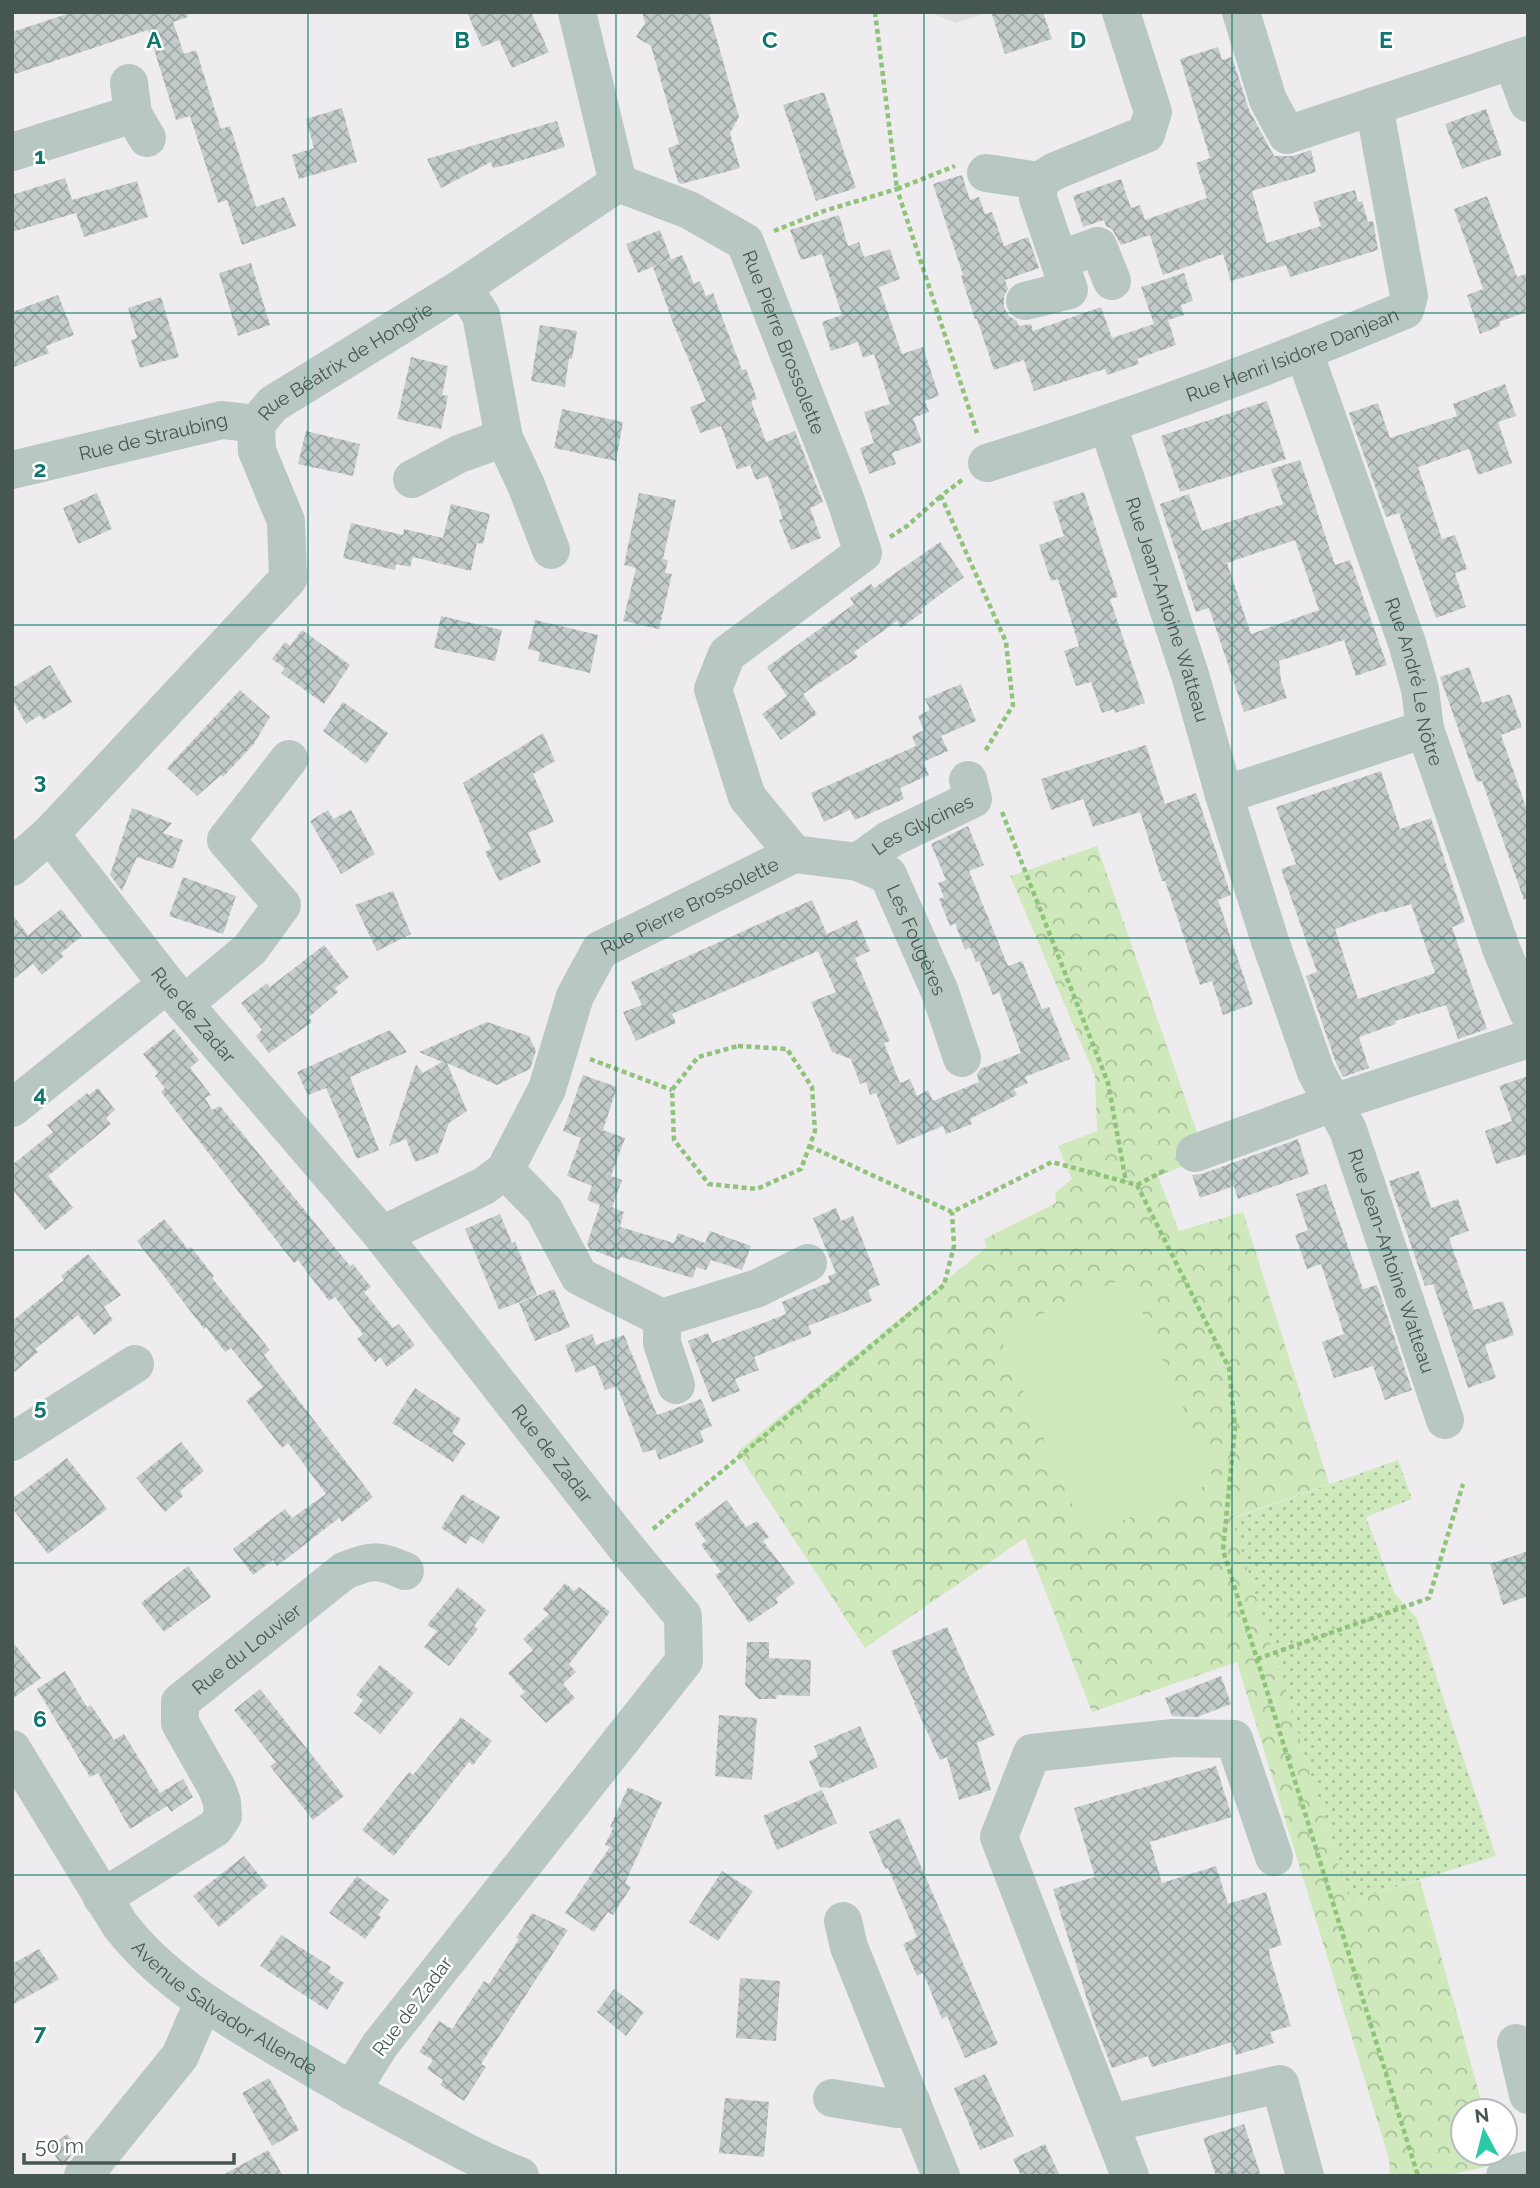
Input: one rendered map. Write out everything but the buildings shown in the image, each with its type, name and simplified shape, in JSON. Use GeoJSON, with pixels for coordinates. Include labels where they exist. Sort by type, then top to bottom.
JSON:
{"type":"FeatureCollection","features":[{"type":"Feature","properties":{"kind":"street"},"geometry":{"type":"LineString","coordinates":[[578,12],[618,183]]}},
{"type":"Feature","properties":{"kind":"street"},"geometry":{"type":"LineString","coordinates":[[986,173],[1038,181],[1055,171],[1146,134],[1153,112],[1121,12]]}},
{"type":"Feature","properties":{"kind":"street"},"geometry":{"type":"LineString","coordinates":[[1241,12],[1268,100],[1287,135],[1520,58],[1528,103]]}},
{"type":"Feature","properties":{"kind":"street","name":"Rue Henri Isidore Danjean"},"geometry":{"type":"LineString","coordinates":[[987,463],[1108,425],[1304,352],[1405,310],[1409,296],[1374,106]]}},
{"type":"Feature","properties":{"kind":"street"},"geometry":{"type":"LineString","coordinates":[[12,152],[136,111]]}},
{"type":"Feature","properties":{"kind":"street"},"geometry":{"type":"LineString","coordinates":[[1038,181],[1038,198],[1064,275],[1092,289],[1125,277]]}},
{"type":"Feature","properties":{"kind":"street","name":"Rue Pierre Brossolette"},"geometry":{"type":"LineString","coordinates":[[382,1235],[484,1186],[505,1170],[547,1089],[575,996],[600,950],[794,854],[747,797],[713,689],[727,654],[863,553],[846,502],[745,242],[690,210],[618,183]]}},
{"type":"Feature","properties":{"kind":"street","name":"Rue Béatrix de Hongrie"},"geometry":{"type":"LineString","coordinates":[[12,867],[50,834],[288,579],[286,521],[257,451],[256,424],[273,404],[463,287],[618,183]]}},
{"type":"Feature","properties":{"kind":"street"},"geometry":{"type":"LineString","coordinates":[[1025,301],[1064,275]]}},
{"type":"Feature","properties":{"kind":"street"},"geometry":{"type":"LineString","coordinates":[[463,287],[481,315],[504,438],[551,550]]}},
{"type":"Feature","properties":{"kind":"street","name":"Rue André Le Nôtre"},"geometry":{"type":"LineString","coordinates":[[1304,352],[1407,642],[1420,689],[1425,729],[1502,951],[1528,1012]]}},
{"type":"Feature","properties":{"kind":"street","name":"Rue de Straubing"},"geometry":{"type":"LineString","coordinates":[[12,470],[222,420],[256,424]]}},
{"type":"Feature","properties":{"kind":"street","name":"Rue Jean-Antoine Watteau"},"geometry":{"type":"LineString","coordinates":[[1108,425],[1191,678],[1270,941],[1316,1072],[1348,1130],[1445,1420]]}},
{"type":"Feature","properties":{"kind":"street"},"geometry":{"type":"LineString","coordinates":[[412,479],[459,454],[504,438]]}},
{"type":"Feature","properties":{"kind":"street"},"geometry":{"type":"LineString","coordinates":[[1224,794],[1425,729]]}},
{"type":"Feature","properties":{"kind":"street"},"geometry":{"type":"LineString","coordinates":[[12,1108],[176,994],[250,949],[282,905],[226,839],[289,759]]}},
{"type":"Feature","properties":{"kind":"street","name":"Les Glycines"},"geometry":{"type":"LineString","coordinates":[[859,862],[890,839],[973,799],[968,780]]}},
{"type":"Feature","properties":{"kind":"street","name":"Rue de Zadar"},"geometry":{"type":"LineString","coordinates":[[50,834],[176,994],[382,1235],[683,1616],[684,1661],[380,2045],[352,2091]]}},
{"type":"Feature","properties":{"kind":"street","name":"Les Fougères"},"geometry":{"type":"LineString","coordinates":[[794,854],[859,862],[888,875],[940,992],[962,1058]]}},
{"type":"Feature","properties":{"kind":"street"},"geometry":{"type":"LineString","coordinates":[[1195,1153],[1333,1103],[1528,1039]]}},
{"type":"Feature","properties":{"kind":"street"},"geometry":{"type":"LineString","coordinates":[[505,1170],[544,1210],[579,1276],[663,1318],[758,1288],[808,1263]]}},
{"type":"Feature","properties":{"kind":"street"},"geometry":{"type":"LineString","coordinates":[[663,1318],[662,1343],[676,1385]]}},
{"type":"Feature","properties":{"kind":"street"},"geometry":{"type":"LineString","coordinates":[[12,1442],[135,1364]]}},
{"type":"Feature","properties":{"kind":"street","name":"Rue du Louvier"},"geometry":{"type":"LineString","coordinates":[[102,1898],[215,1828],[223,1816],[217,1788],[180,1723],[180,1702],[344,1571],[382,1561],[405,1571]]}},
{"type":"Feature","properties":{"kind":"street"},"geometry":{"type":"LineString","coordinates":[[1130,2176],[999,1837],[1032,1753],[1173,1738],[1234,1739],[1274,1857]]}},
{"type":"Feature","properties":{"kind":"street","name":"Avenue Salvador Allende"},"geometry":{"type":"LineString","coordinates":[[12,1749],[102,1898],[137,1946],[174,1981],[203,2003],[352,2091],[520,2176]]}},
{"type":"Feature","properties":{"kind":"street"},"geometry":{"type":"LineString","coordinates":[[843,1921],[849,1947],[941,2176]]}},
{"type":"Feature","properties":{"kind":"street"},"geometry":{"type":"LineString","coordinates":[[83,2176],[180,2056],[203,2003]]}},
{"type":"Feature","properties":{"kind":"street"},"geometry":{"type":"LineString","coordinates":[[1516,2043],[1528,2095]]}},
{"type":"Feature","properties":{"kind":"street"},"geometry":{"type":"LineString","coordinates":[[1111,2123],[1280,2084],[1305,2176]]}},
{"type":"Feature","properties":{"kind":"street"},"geometry":{"type":"LineString","coordinates":[[832,2098],[897,2109],[912,2104]]}},
{"type":"Feature","properties":{"kind":"street"},"geometry":{"type":"LineString","coordinates":[[1506,2176],[1528,2171]]}},
{"type":"Feature","properties":{"kind":"path"},"geometry":{"type":"LineString","coordinates":[[863,553],[907,526],[941,495],[987,463],[897,189],[875,12]]}},
{"type":"Feature","properties":{"kind":"path"},"geometry":{"type":"LineString","coordinates":[[745,242],[824,211],[897,189],[960,164],[986,173]]}},
{"type":"Feature","properties":{"kind":"path"},"geometry":{"type":"LineString","coordinates":[[941,495],[1006,642],[1013,705],[968,780]]}},
{"type":"Feature","properties":{"kind":"path"},"geometry":{"type":"LineString","coordinates":[[1001,811],[1108,1083],[1126,1182]]}},
{"type":"Feature","properties":{"kind":"path"},"geometry":{"type":"LineString","coordinates":[[738,1046],[787,1049],[812,1087],[815,1131],[801,1169],[757,1189],[709,1184],[674,1140],[672,1090],[698,1057],[738,1046]]}},
{"type":"Feature","properties":{"kind":"path"},"geometry":{"type":"LineString","coordinates":[[559,1048],[672,1090]]}},
{"type":"Feature","properties":{"kind":"path"},"geometry":{"type":"LineString","coordinates":[[810,1146],[952,1212]]}},
{"type":"Feature","properties":{"kind":"path"},"geometry":{"type":"LineString","coordinates":[[952,1212],[1052,1162],[1137,1185],[1229,1368],[1234,1428],[1223,1550],[1418,2176]]}},
{"type":"Feature","properties":{"kind":"path"},"geometry":{"type":"LineString","coordinates":[[628,1549],[944,1285],[954,1246],[952,1212]]}},
{"type":"Feature","properties":{"kind":"path"},"geometry":{"type":"LineString","coordinates":[[1257,1659],[1429,1598],[1463,1484]]}},
{"type":"Feature","properties":{"kind":"shaded area"},"geometry":{"type":"Polygon","coordinates":[[[929,12],[989,12],[956,23],[929,12]]]}},
{"type":"Feature","properties":{"kind":"green space"},"geometry":{"type":"Polygon","coordinates":[[[1097,846],[1198,1135],[1186,1165],[1158,1176],[1179,1231],[1243,1212],[1329,1484],[1232,1518],[1350,1901],[1420,1880],[1480,2097],[1449,2097],[1449,2167],[1485,2167],[1445,2176],[1390,2176],[1389,2159],[1237,1662],[1092,1712],[1025,1538],[865,1648],[737,1452],[987,1247],[984,1239],[1056,1203],[1055,1193],[1072,1179],[1058,1146],[1097,1131],[1095,1076],[1010,876],[1097,846]]]}},
{"type":"Feature","properties":{"kind":"green space"},"geometry":{"type":"Polygon","coordinates":[[[1127,1277],[1215,1482],[1086,1536],[998,1333],[1127,1277]]]}},
{"type":"Feature","properties":{"kind":"green space"},"geometry":{"type":"Polygon","coordinates":[[[1398,1460],[1412,1499],[1366,1517],[1395,1594],[1417,1618],[1496,1856],[1350,1901],[1232,1519],[1398,1460]]]}}]}
